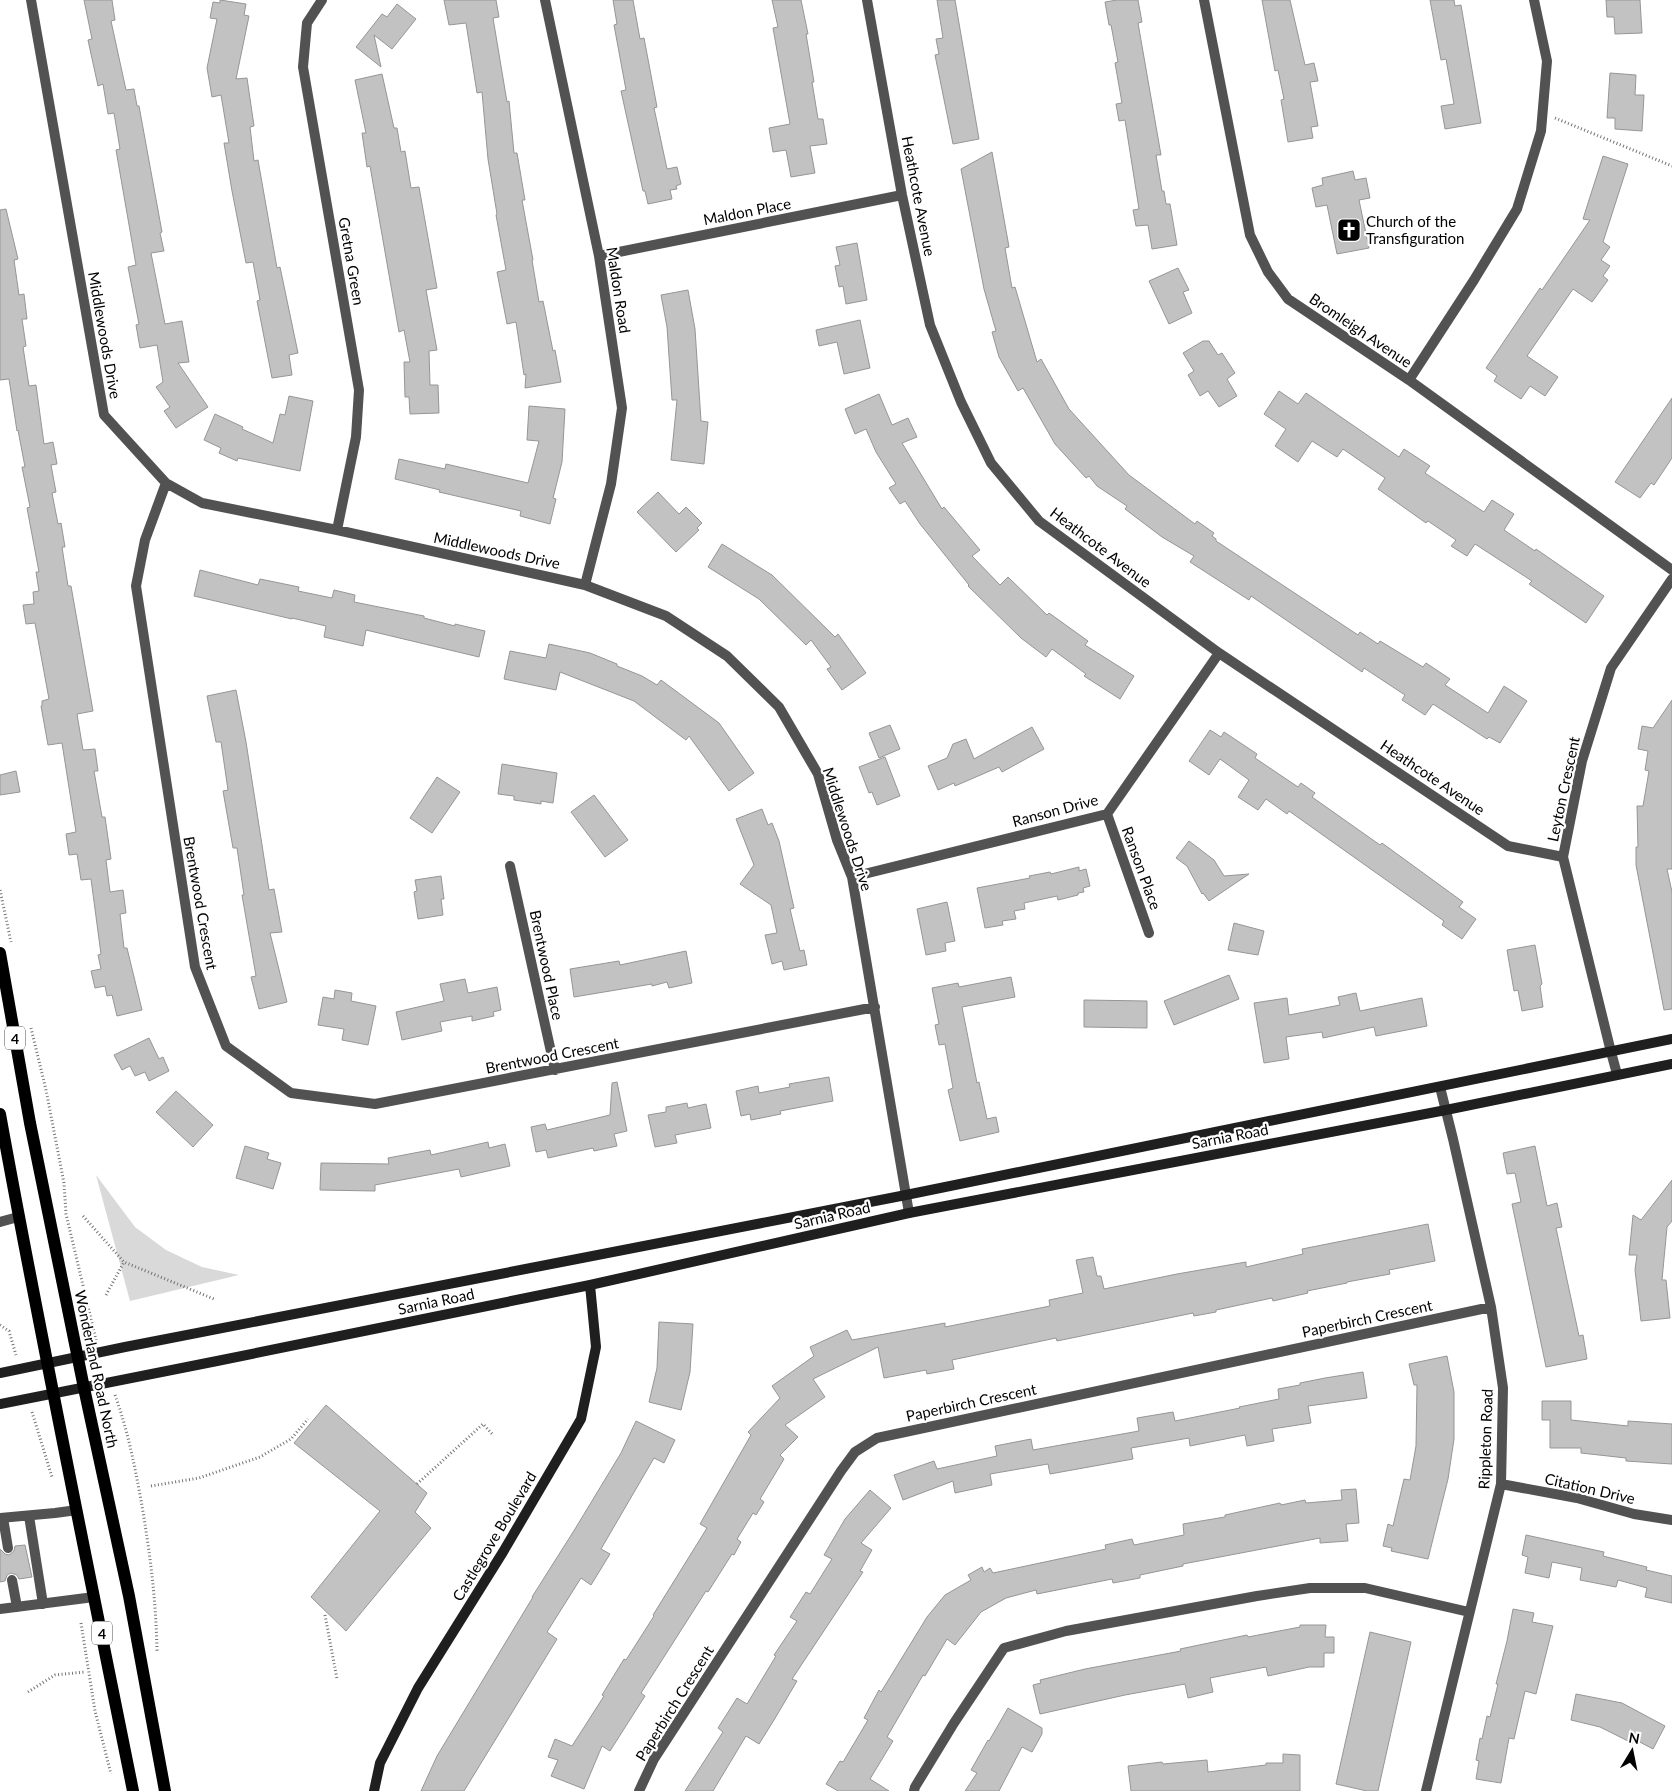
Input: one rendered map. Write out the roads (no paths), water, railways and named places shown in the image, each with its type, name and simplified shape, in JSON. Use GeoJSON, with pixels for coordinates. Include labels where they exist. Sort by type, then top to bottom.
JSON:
{"type":"FeatureCollection","features":[{"type":"Feature","properties":{"kind":"main road","name":"Wonderland Road North"},"geometry":{"type":"LineString","coordinates":[[0,953],[30,1123],[129,1596],[165,1791]]}},
{"type":"Feature","properties":{"kind":"main road","name":"Sarnia Road"},"geometry":{"type":"LineString","coordinates":[[0,1374],[47,1363],[906,1195],[1672,1040]]}},
{"type":"Feature","properties":{"kind":"main road","name":"Sarnia Road"},"geometry":{"type":"LineString","coordinates":[[0,1404],[590,1284],[909,1213],[1446,1110],[1672,1064]]}},
{"type":"Feature","properties":{"kind":"main road","name":"4"},"geometry":{"type":"LineString","coordinates":[[0,1114],[52,1393],[133,1791]]}},
{"type":"Feature","properties":{"kind":"main road","name":"Castlegrove Boulevard"},"geometry":{"type":"LineString","coordinates":[[374,1791],[380,1764],[418,1688],[503,1552],[581,1419],[596,1347],[590,1284]]}},
{"type":"Feature","properties":{"kind":"street","name":"Middlewoods Drive"},"geometry":{"type":"LineString","coordinates":[[30,0],[104,415],[166,483],[202,503],[338,530],[585,585],[666,616],[727,656],[778,707],[818,774],[837,840],[852,877],[909,1213]]}},
{"type":"Feature","properties":{"kind":"street","name":"Gretna Green"},"geometry":{"type":"LineString","coordinates":[[322,0],[307,23],[303,67],[359,390],[356,437],[338,530]]}},
{"type":"Feature","properties":{"kind":"street","name":"Maldon Road"},"geometry":{"type":"LineString","coordinates":[[545,0],[599,256],[622,408],[611,484],[585,585]]}},
{"type":"Feature","properties":{"kind":"street","name":"Heathcote Avenue"},"geometry":{"type":"LineString","coordinates":[[867,0],[902,195],[930,325],[961,402],[991,463],[1039,521],[1219,654],[1508,846],[1563,857]]}},
{"type":"Feature","properties":{"kind":"street","name":"Bromleigh Avenue"},"geometry":{"type":"LineString","coordinates":[[1204,0],[1250,235],[1268,272],[1288,299],[1409,380],[1672,570]]}},
{"type":"Feature","properties":{"kind":"street"},"geometry":{"type":"LineString","coordinates":[[1409,380],[1517,210],[1541,131],[1547,61],[1534,0]]}},
{"type":"Feature","properties":{"kind":"street","name":"Maldon Place"},"geometry":{"type":"LineString","coordinates":[[599,256],[902,195]]}},
{"type":"Feature","properties":{"kind":"street","name":"Brentwood Crescent"},"geometry":{"type":"LineString","coordinates":[[166,483],[145,540],[136,586],[194,967],[226,1046],[291,1093],[375,1104],[874,1007]]}},
{"type":"Feature","properties":{"kind":"street","name":"Leyton Crescent"},"geometry":{"type":"LineString","coordinates":[[1616,1074],[1563,857],[1582,761],[1611,668],[1672,579]]}},
{"type":"Feature","properties":{"kind":"street","name":"Ranson Drive"},"geometry":{"type":"LineString","coordinates":[[852,877],[1106,814],[1219,654]]}},
{"type":"Feature","properties":{"kind":"street","name":"Ranson Place"},"geometry":{"type":"LineString","coordinates":[[1106,814],[1149,932]]}},
{"type":"Feature","properties":{"kind":"street","name":"Brentwood Place"},"geometry":{"type":"LineString","coordinates":[[510,866],[555,1070]]}},
{"type":"Feature","properties":{"kind":"street","name":"Rippleton Road"},"geometry":{"type":"LineString","coordinates":[[1426,1791],[1501,1484],[1503,1388],[1490,1307],[1440,1087]]}},
{"type":"Feature","properties":{"kind":"street"},"geometry":{"type":"LineString","coordinates":[[0,1222],[18,1217]]}},
{"type":"Feature","properties":{"kind":"street","name":"Paperbirch Crescent"},"geometry":{"type":"LineString","coordinates":[[639,1791],[654,1759],[841,1471],[855,1452],[876,1438],[1490,1307]]}},
{"type":"Feature","properties":{"kind":"street","name":"Citation Drive"},"geometry":{"type":"LineString","coordinates":[[1501,1484],[1577,1498],[1634,1514],[1672,1520]]}},
{"type":"Feature","properties":{"kind":"street"},"geometry":{"type":"LineString","coordinates":[[8,1548],[1,1518],[77,1510]]}},
{"type":"Feature","properties":{"kind":"street"},"geometry":{"type":"LineString","coordinates":[[29,1516],[43,1604]]}},
{"type":"Feature","properties":{"kind":"street"},"geometry":{"type":"LineString","coordinates":[[12,1580],[17,1607]]}},
{"type":"Feature","properties":{"kind":"street"},"geometry":{"type":"LineString","coordinates":[[914,1791],[954,1723],[1004,1648],[1066,1631],[1310,1588],[1365,1588],[1469,1612]]}},
{"type":"Feature","properties":{"kind":"street"},"geometry":{"type":"LineString","coordinates":[[0,1609],[94,1597]]}},
{"type":"Feature","properties":{"kind":"place","name":"Church of the Transfiguration"},"geometry":{"type":"Point","coordinates":[1349,230]}}]}
